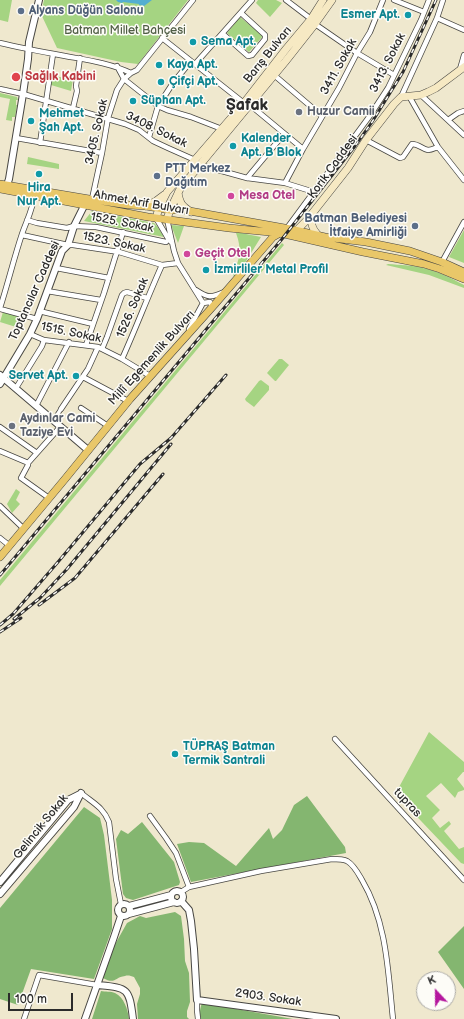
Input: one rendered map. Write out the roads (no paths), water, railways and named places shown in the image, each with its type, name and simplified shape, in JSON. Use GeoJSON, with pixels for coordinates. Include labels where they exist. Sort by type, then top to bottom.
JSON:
{"type":"FeatureCollection","features":[{"type":"Feature","properties":{"kind":"main road","name":"Barış Bulvarı"},"geometry":{"type":"LineString","coordinates":[[167,219],[180,189],[198,162],[222,129],[274,75],[313,22],[323,0]]}},
{"type":"Feature","properties":{"kind":"main road","name":"Barış Bulvarı"},"geometry":{"type":"LineString","coordinates":[[156,218],[167,192],[198,162],[247,104],[286,50],[332,0]]}},
{"type":"Feature","properties":{"kind":"main road"},"geometry":{"type":"LineString","coordinates":[[401,97],[428,92],[462,69]]}},
{"type":"Feature","properties":{"kind":"main road","name":"Korik Caddesi"},"geometry":{"type":"LineString","coordinates":[[297,230],[313,213],[348,168],[366,140],[401,97]]}},
{"type":"Feature","properties":{"kind":"main road","name":"Ahmet Arif Bulvarı"},"geometry":{"type":"LineString","coordinates":[[3,184],[92,200],[191,212],[273,227],[287,228],[325,237],[386,246],[410,251],[442,262],[464,272]]}},
{"type":"Feature","properties":{"kind":"main road","name":"Ahmet Arif Bulvarı"},"geometry":{"type":"LineString","coordinates":[[0,189],[156,218],[280,233],[424,264],[464,279]]}},
{"type":"Feature","properties":{"kind":"main road"},"geometry":{"type":"LineString","coordinates":[[146,206],[156,201],[167,192]]}},
{"type":"Feature","properties":{"kind":"main road"},"geometry":{"type":"LineString","coordinates":[[178,193],[184,208],[191,212]]}},
{"type":"Feature","properties":{"kind":"main road","name":"Korik Caddesi"},"geometry":{"type":"LineString","coordinates":[[313,213],[311,220],[312,228],[317,234]]}},
{"type":"Feature","properties":{"kind":"main road"},"geometry":{"type":"LineString","coordinates":[[259,224],[264,231],[265,238],[263,249]]}},
{"type":"Feature","properties":{"kind":"main road","name":"Millî Egemenlik Bulvarı"},"geometry":{"type":"LineString","coordinates":[[0,557],[128,401],[211,309],[273,237],[280,233]]}},
{"type":"Feature","properties":{"kind":"main road"},"geometry":{"type":"LineString","coordinates":[[383,256],[386,246]]}},
{"type":"Feature","properties":{"kind":"street"},"geometry":{"type":"LineString","coordinates":[[3,184],[9,179],[24,94],[29,42],[38,0]]}},
{"type":"Feature","properties":{"kind":"street","name":"3405. Sokak"},"geometry":{"type":"LineString","coordinates":[[92,200],[108,118],[117,90],[124,79],[137,70],[192,0]]}},
{"type":"Feature","properties":{"kind":"street"},"geometry":{"type":"LineString","coordinates":[[195,64],[252,0]]}},
{"type":"Feature","properties":{"kind":"street"},"geometry":{"type":"LineString","coordinates":[[286,0],[313,22],[356,53],[394,75]]}},
{"type":"Feature","properties":{"kind":"street","name":"3411. Sokak"},"geometry":{"type":"LineString","coordinates":[[285,183],[339,88],[356,53],[370,32],[383,0]]}},
{"type":"Feature","properties":{"kind":"street"},"geometry":{"type":"LineString","coordinates":[[394,0],[424,12]]}},
{"type":"Feature","properties":{"kind":"street","name":"3413. Sokak"},"geometry":{"type":"LineString","coordinates":[[287,228],[369,117],[388,88],[429,0]]}},
{"type":"Feature","properties":{"kind":"street"},"geometry":{"type":"LineString","coordinates":[[401,97],[437,18],[443,0]]}},
{"type":"Feature","properties":{"kind":"street"},"geometry":{"type":"LineString","coordinates":[[223,34],[248,56],[252,55],[266,37],[241,13]]}},
{"type":"Feature","properties":{"kind":"street"},"geometry":{"type":"LineString","coordinates":[[437,18],[464,30]]}},
{"type":"Feature","properties":{"kind":"street"},"geometry":{"type":"LineString","coordinates":[[162,38],[303,149]]}},
{"type":"Feature","properties":{"kind":"street"},"geometry":{"type":"LineString","coordinates":[[0,43],[29,50],[80,58],[117,66],[131,73]]}},
{"type":"Feature","properties":{"kind":"street"},"geometry":{"type":"LineString","coordinates":[[40,143],[53,54]]}},
{"type":"Feature","properties":{"kind":"street"},"geometry":{"type":"LineString","coordinates":[[462,69],[464,55]]}},
{"type":"Feature","properties":{"kind":"street"},"geometry":{"type":"LineString","coordinates":[[73,108],[77,91],[76,86],[80,58]]}},
{"type":"Feature","properties":{"kind":"street"},"geometry":{"type":"LineString","coordinates":[[148,137],[158,106],[173,83],[191,61]]}},
{"type":"Feature","properties":{"kind":"street"},"geometry":{"type":"LineString","coordinates":[[117,66],[124,79],[158,106],[222,129]]}},
{"type":"Feature","properties":{"kind":"street"},"geometry":{"type":"LineString","coordinates":[[274,75],[322,116]]}},
{"type":"Feature","properties":{"kind":"street","name":"3408. Sokak"},"geometry":{"type":"LineString","coordinates":[[0,89],[24,94],[108,118],[139,130],[153,140],[198,162],[247,178],[285,183],[314,192]]}},
{"type":"Feature","properties":{"kind":"street"},"geometry":{"type":"LineString","coordinates":[[421,94],[464,135]]}},
{"type":"Feature","properties":{"kind":"street"},"geometry":{"type":"LineString","coordinates":[[409,96],[438,147],[464,180]]}},
{"type":"Feature","properties":{"kind":"street"},"geometry":{"type":"LineString","coordinates":[[448,120],[464,111]]}},
{"type":"Feature","properties":{"kind":"street"},"geometry":{"type":"LineString","coordinates":[[247,178],[284,134]]}},
{"type":"Feature","properties":{"kind":"street"},"geometry":{"type":"LineString","coordinates":[[16,138],[102,153]]}},
{"type":"Feature","properties":{"kind":"street"},"geometry":{"type":"LineString","coordinates":[[366,140],[400,158],[403,157],[412,144],[416,144],[427,150],[438,147]]}},
{"type":"Feature","properties":{"kind":"street"},"geometry":{"type":"LineString","coordinates":[[34,195],[0,308],[36,319]]}},
{"type":"Feature","properties":{"kind":"street","name":"Toptancılar Caddesi"},"geometry":{"type":"LineString","coordinates":[[1,380],[30,334],[62,251],[68,245],[74,226],[85,204]]}},
{"type":"Feature","properties":{"kind":"street"},"geometry":{"type":"LineString","coordinates":[[156,218],[169,240],[173,243]]}},
{"type":"Feature","properties":{"kind":"street"},"geometry":{"type":"LineString","coordinates":[[167,219],[178,263],[203,304]]}},
{"type":"Feature","properties":{"kind":"street","name":"1525. Sokak"},"geometry":{"type":"LineString","coordinates":[[27,220],[67,228],[74,226],[96,227],[166,242]]}},
{"type":"Feature","properties":{"kind":"street"},"geometry":{"type":"LineString","coordinates":[[442,262],[464,222]]}},
{"type":"Feature","properties":{"kind":"street"},"geometry":{"type":"LineString","coordinates":[[86,345],[123,232]]}},
{"type":"Feature","properties":{"kind":"street","name":"1523. Sokak"},"geometry":{"type":"LineString","coordinates":[[22,235],[68,245],[117,252],[162,265],[178,263]]}},
{"type":"Feature","properties":{"kind":"street","name":"1526. Sokak"},"geometry":{"type":"LineString","coordinates":[[122,359],[162,265]]}},
{"type":"Feature","properties":{"kind":"street"},"geometry":{"type":"LineString","coordinates":[[56,268],[109,278]]}},
{"type":"Feature","properties":{"kind":"street"},"geometry":{"type":"LineString","coordinates":[[195,289],[209,297],[226,291]]}},
{"type":"Feature","properties":{"kind":"street"},"geometry":{"type":"LineString","coordinates":[[47,291],[101,300]]}},
{"type":"Feature","properties":{"kind":"street"},"geometry":{"type":"LineString","coordinates":[[53,421],[83,377],[107,337],[122,295],[127,292],[147,298]]}},
{"type":"Feature","properties":{"kind":"street"},"geometry":{"type":"LineString","coordinates":[[185,337],[203,304],[210,302],[211,309]]}},
{"type":"Feature","properties":{"kind":"street"},"geometry":{"type":"LineString","coordinates":[[40,311],[93,324]]}},
{"type":"Feature","properties":{"kind":"street","name":"1515. Sokak"},"geometry":{"type":"LineString","coordinates":[[30,334],[44,340],[69,342],[100,348],[150,376]]}},
{"type":"Feature","properties":{"kind":"street"},"geometry":{"type":"LineString","coordinates":[[16,388],[42,346],[44,340]]}},
{"type":"Feature","properties":{"kind":"street"},"geometry":{"type":"LineString","coordinates":[[36,406],[69,342]]}},
{"type":"Feature","properties":{"kind":"street"},"geometry":{"type":"LineString","coordinates":[[83,377],[128,401]]}},
{"type":"Feature","properties":{"kind":"street"},"geometry":{"type":"LineString","coordinates":[[1,380],[16,388],[88,450]]}},
{"type":"Feature","properties":{"kind":"street"},"geometry":{"type":"LineString","coordinates":[[81,408],[108,426]]}},
{"type":"Feature","properties":{"kind":"street"},"geometry":{"type":"LineString","coordinates":[[0,427],[37,453]]}},
{"type":"Feature","properties":{"kind":"street"},"geometry":{"type":"LineString","coordinates":[[49,498],[21,478],[28,464],[60,427]]}},
{"type":"Feature","properties":{"kind":"street"},"geometry":{"type":"LineString","coordinates":[[0,451],[28,464]]}},
{"type":"Feature","properties":{"kind":"street"},"geometry":{"type":"LineString","coordinates":[[0,506],[24,529]]}},
{"type":"Feature","properties":{"kind":"street"},"geometry":{"type":"LineString","coordinates":[[0,538],[10,546]]}},
{"type":"Feature","properties":{"kind":"street","name":"tupras"},"geometry":{"type":"LineString","coordinates":[[335,739],[464,880]]}},
{"type":"Feature","properties":{"kind":"street"},"geometry":{"type":"LineString","coordinates":[[81,793],[102,810],[109,822],[116,879],[121,904],[118,907],[118,911],[121,916],[85,1019]]}},
{"type":"Feature","properties":{"kind":"street","name":"Gelincik Sokak"},"geometry":{"type":"LineString","coordinates":[[0,882],[68,800],[81,793]]}},
{"type":"Feature","properties":{"kind":"street","name":"Gelincik Sokak"},"geometry":{"type":"LineString","coordinates":[[0,894],[74,807],[81,793]]}},
{"type":"Feature","properties":{"kind":"street"},"geometry":{"type":"LineString","coordinates":[[150,816],[176,853],[189,887]]}},
{"type":"Feature","properties":{"kind":"street"},"geometry":{"type":"LineString","coordinates":[[121,904],[129,906],[171,895],[176,891],[181,892],[189,887],[261,871],[332,859],[346,860],[352,864],[367,887],[378,915],[385,945],[393,1019]]}},
{"type":"Feature","properties":{"kind":"street"},"geometry":{"type":"LineString","coordinates":[[181,892],[183,898],[181,901]]}},
{"type":"Feature","properties":{"kind":"street"},"geometry":{"type":"LineString","coordinates":[[171,895],[174,902]]}},
{"type":"Feature","properties":{"kind":"street"},"geometry":{"type":"LineString","coordinates":[[121,916],[126,916],[181,901]]}},
{"type":"Feature","properties":{"kind":"street"},"geometry":{"type":"LineString","coordinates":[[181,901],[189,910],[191,920],[198,1019]]}},
{"type":"Feature","properties":{"kind":"street"},"geometry":{"type":"LineString","coordinates":[[129,906],[129,914]]}},
{"type":"Feature","properties":{"kind":"street"},"geometry":{"type":"LineString","coordinates":[[24,1019],[40,975],[123,988],[129,994],[134,1019]]}},
{"type":"Feature","properties":{"kind":"street","name":"2903. Sokak"},"geometry":{"type":"LineString","coordinates":[[197,1000],[336,1019]]}},
{"type":"Feature","properties":{"kind":"water"},"geometry":{"type":"Polygon","coordinates":[[[116,0],[152,0],[144,6],[139,4],[122,3],[116,0]]]}},
{"type":"Feature","properties":{"kind":"railway"},"geometry":{"type":"LineString","coordinates":[[0,575],[282,239],[355,146],[372,122],[403,72],[436,0]]}},
{"type":"Feature","properties":{"kind":"railway"},"geometry":{"type":"LineString","coordinates":[[0,625],[13,614],[140,464],[171,438],[226,375]]}},
{"type":"Feature","properties":{"kind":"railway"},"geometry":{"type":"LineString","coordinates":[[14,619],[40,598],[67,569],[171,444]]}},
{"type":"Feature","properties":{"kind":"railway"},"geometry":{"type":"LineString","coordinates":[[39,605],[75,578],[163,474]]}},
{"type":"Feature","properties":{"kind":"railway"},"geometry":{"type":"LineString","coordinates":[[0,632],[21,618]]}},
{"type":"Feature","properties":{"kind":"place","name":"Alyans Düğün Salonu"},"geometry":{"type":"Point","coordinates":[21,11]}},
{"type":"Feature","properties":{"kind":"place","name":"Esmer Apt."},"geometry":{"type":"Point","coordinates":[408,15]}},
{"type":"Feature","properties":{"kind":"place","name":"Sema Apt."},"geometry":{"type":"Point","coordinates":[193,42]}},
{"type":"Feature","properties":{"kind":"place","name":"Kaya Apt."},"geometry":{"type":"Point","coordinates":[159,65]}},
{"type":"Feature","properties":{"kind":"place","name":"Sağlık Kabini"},"geometry":{"type":"Point","coordinates":[16,77]}},
{"type":"Feature","properties":{"kind":"place","name":"Çifçi Apt."},"geometry":{"type":"Point","coordinates":[161,82]}},
{"type":"Feature","properties":{"kind":"place","name":"Süphan Apt."},"geometry":{"type":"Point","coordinates":[133,101]}},
{"type":"Feature","properties":{"kind":"place","name":"Huzur Camii"},"geometry":{"type":"Point","coordinates":[299,112]}},
{"type":"Feature","properties":{"kind":"place","name":"Mehmet Şah Apt."},"geometry":{"type":"Point","coordinates":[31,121]}},
{"type":"Feature","properties":{"kind":"place","name":"Kalender Apt. B Blok"},"geometry":{"type":"Point","coordinates":[233,146]}},
{"type":"Feature","properties":{"kind":"place","name":"Hira Nur Apt."},"geometry":{"type":"Point","coordinates":[39,174]}},
{"type":"Feature","properties":{"kind":"place","name":"PTT Merkez Dağıtım"},"geometry":{"type":"Point","coordinates":[157,176]}},
{"type":"Feature","properties":{"kind":"place","name":"Mesa Otel"},"geometry":{"type":"Point","coordinates":[231,196]}},
{"type":"Feature","properties":{"kind":"place","name":"Batman Belediyesi İtfaiye Amirliği"},"geometry":{"type":"Point","coordinates":[415,226]}},
{"type":"Feature","properties":{"kind":"place","name":"Geçit Otel"},"geometry":{"type":"Point","coordinates":[187,254]}},
{"type":"Feature","properties":{"kind":"place","name":"İzmirliler Metal Profil"},"geometry":{"type":"Point","coordinates":[206,270]}},
{"type":"Feature","properties":{"kind":"place","name":"Servet Apt."},"geometry":{"type":"Point","coordinates":[76,376]}},
{"type":"Feature","properties":{"kind":"place","name":"Aydınlar Cami Taziye Evi"},"geometry":{"type":"Point","coordinates":[12,426]}},
{"type":"Feature","properties":{"kind":"place","name":"TÜPRAŞ Batman Termik Santrali"},"geometry":{"type":"Point","coordinates":[175,754]}},
{"type":"Feature","properties":{"kind":"district","name":"Şafak"},"geometry":{"type":"Point","coordinates":[247,106]}},
{"type":"Feature","properties":{"kind":"park label","name":"Batman Millet Bahçesi"},"geometry":{"type":"Point","coordinates":[125,31]}}]}
